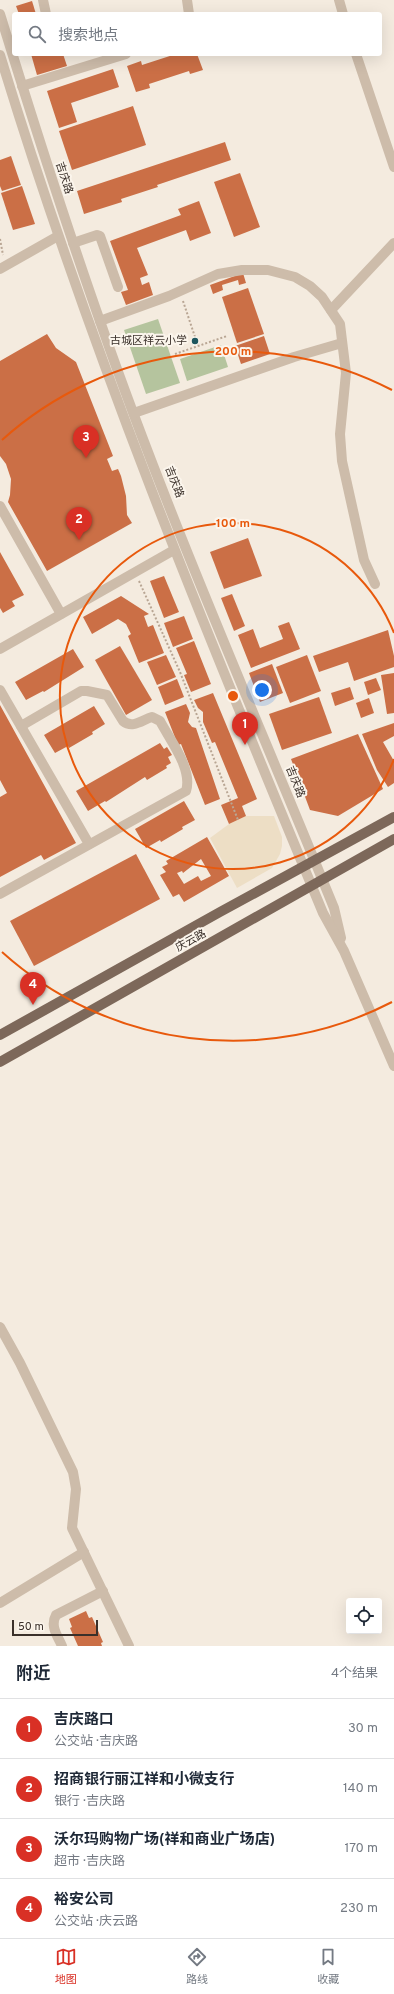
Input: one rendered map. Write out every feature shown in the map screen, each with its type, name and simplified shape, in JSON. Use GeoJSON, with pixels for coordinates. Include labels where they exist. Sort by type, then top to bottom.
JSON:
{"type":"FeatureCollection","features":[{"type":"Feature","properties":{"kind":"main road","name":"庆云路"},"geometry":{"type":"LineString","coordinates":[[0,1035],[394,817]]}},
{"type":"Feature","properties":{"kind":"main road","name":"庆云路"},"geometry":{"type":"LineString","coordinates":[[0,1062],[394,839]]}},
{"type":"Feature","properties":{"kind":"street"},"geometry":{"type":"LineString","coordinates":[[42,0],[45,12]]}},
{"type":"Feature","properties":{"kind":"street"},"geometry":{"type":"LineString","coordinates":[[187,0],[189,12]]}},
{"type":"Feature","properties":{"kind":"street"},"geometry":{"type":"LineString","coordinates":[[339,0],[342,12]]}},
{"type":"Feature","properties":{"kind":"street","name":"吉庆路"},"geometry":{"type":"LineString","coordinates":[[0,14],[12,53]]}},
{"type":"Feature","properties":{"kind":"street","name":"吉庆路"},"geometry":{"type":"LineString","coordinates":[[0,55],[58,236],[111,386],[174,550],[323,912],[344,951],[394,1066]]}},
{"type":"Feature","properties":{"kind":"street","name":"吉庆路"},"geometry":{"type":"LineString","coordinates":[[13,56],[73,244],[134,413],[199,581],[334,908],[344,951]]}},
{"type":"Feature","properties":{"kind":"street"},"geometry":{"type":"LineString","coordinates":[[22,86],[120,56]]}},
{"type":"Feature","properties":{"kind":"street"},"geometry":{"type":"LineString","coordinates":[[357,56],[394,167]]}},
{"type":"Feature","properties":{"kind":"street"},"geometry":{"type":"LineString","coordinates":[[3,268],[58,236]]}},
{"type":"Feature","properties":{"kind":"street"},"geometry":{"type":"LineString","coordinates":[[73,244],[100,236],[118,286]]}},
{"type":"Feature","properties":{"kind":"street"},"geometry":{"type":"LineString","coordinates":[[331,310],[394,243]]}},
{"type":"Feature","properties":{"kind":"street"},"geometry":{"type":"LineString","coordinates":[[100,321],[230,271],[254,269],[268,270],[288,275],[302,281],[322,298],[340,324],[346,373],[340,423],[340,448],[364,560],[374,584]]}},
{"type":"Feature","properties":{"kind":"street"},"geometry":{"type":"LineString","coordinates":[[134,413],[294,357],[342,343]]}},
{"type":"Feature","properties":{"kind":"street"},"geometry":{"type":"LineString","coordinates":[[0,506],[61,614]]}},
{"type":"Feature","properties":{"kind":"street"},"geometry":{"type":"LineString","coordinates":[[0,649],[174,550]]}},
{"type":"Feature","properties":{"kind":"street"},"geometry":{"type":"LineString","coordinates":[[0,690],[89,844]]}},
{"type":"Feature","properties":{"kind":"street"},"geometry":{"type":"LineString","coordinates":[[0,894],[186,791],[188,780],[186,770],[160,721],[152,717],[135,724],[127,724],[123,721],[106,695],[87,690],[81,691],[20,726]]}},
{"type":"Feature","properties":{"kind":"street"},"geometry":{"type":"LineString","coordinates":[[0,1327],[20,1363],[72,1472],[76,1489],[72,1528],[129,1646]]}},
{"type":"Feature","properties":{"kind":"street"},"geometry":{"type":"LineString","coordinates":[[0,1603],[84,1552]]}},
{"type":"Feature","properties":{"kind":"street"},"geometry":{"type":"LineString","coordinates":[[62,1646],[53,1626],[53,1620],[56,1615],[103,1591]]}},
{"type":"Feature","properties":{"kind":"path"},"geometry":{"type":"LineString","coordinates":[[0,238],[3,268]]}},
{"type":"Feature","properties":{"kind":"path"},"geometry":{"type":"LineString","coordinates":[[179,290],[198,346]]}},
{"type":"Feature","properties":{"kind":"path"},"geometry":{"type":"LineString","coordinates":[[176,354],[227,336]]}},
{"type":"Feature","properties":{"kind":"path"},"geometry":{"type":"LineString","coordinates":[[135,572],[180,672],[238,820]]}},
{"type":"Feature","properties":{"kind":"green space"},"geometry":{"type":"Polygon","coordinates":[[[158,319],[180,383],[146,394],[124,330],[158,319]]]}},
{"type":"Feature","properties":{"kind":"green space"},"geometry":{"type":"Polygon","coordinates":[[[221,345],[228,367],[187,381],[180,359],[221,345]]]}},
{"type":"Feature","properties":{"kind":"shaded area"},"geometry":{"type":"Polygon","coordinates":[[[246,816],[274,816],[282,837],[282,846],[280,854],[272,868],[237,888],[210,838],[229,824],[246,816]]]}},
{"type":"Feature","properties":{"kind":"building"},"geometry":{"type":"Polygon","coordinates":[[[32,1],[35,12],[18,12],[16,6],[32,1]]]}},
{"type":"Feature","properties":{"kind":"building"},"geometry":{"type":"Polygon","coordinates":[[[32,56],[64,56],[67,66],[37,75],[32,56]]]}},
{"type":"Feature","properties":{"kind":"building"},"geometry":{"type":"Polygon","coordinates":[[[170,56],[198,56],[203,70],[190,74],[189,71],[149,84],[150,88],[136,92],[127,66],[141,61],[142,65],[170,56]]]}},
{"type":"Feature","properties":{"kind":"building"},"geometry":{"type":"Polygon","coordinates":[[[113,69],[119,87],[71,103],[77,122],[59,128],[47,91],[113,69]]]}},
{"type":"Feature","properties":{"kind":"building"},"geometry":{"type":"Polygon","coordinates":[[[133,106],[146,145],[72,170],[59,131],[133,106]]]}},
{"type":"Feature","properties":{"kind":"building"},"geometry":{"type":"Polygon","coordinates":[[[225,142],[231,160],[157,185],[158,187],[121,199],[122,202],[84,214],[77,191],[225,142]]]}},
{"type":"Feature","properties":{"kind":"building"},"geometry":{"type":"Polygon","coordinates":[[[11,156],[21,185],[2,191],[0,186],[0,160],[11,156]]]}},
{"type":"Feature","properties":{"kind":"building"},"geometry":{"type":"Polygon","coordinates":[[[240,173],[260,227],[234,237],[214,182],[240,173]]]}},
{"type":"Feature","properties":{"kind":"building"},"geometry":{"type":"Polygon","coordinates":[[[22,186],[35,224],[13,230],[1,193],[22,186]]]}},
{"type":"Feature","properties":{"kind":"building"},"geometry":{"type":"Polygon","coordinates":[[[199,201],[211,233],[190,241],[186,230],[137,248],[148,275],[140,278],[142,285],[149,282],[153,295],[126,305],[121,292],[128,290],[110,241],[181,215],[178,209],[199,201]]]}},
{"type":"Feature","properties":{"kind":"building"},"geometry":{"type":"Polygon","coordinates":[[[243,273],[246,283],[239,285],[238,280],[222,285],[223,290],[213,294],[210,285],[243,273]]]}},
{"type":"Feature","properties":{"kind":"building"},"geometry":{"type":"Polygon","coordinates":[[[248,288],[264,334],[237,343],[222,297],[248,288]]]}},
{"type":"Feature","properties":{"kind":"building"},"geometry":{"type":"Polygon","coordinates":[[[47,334],[56,348],[76,362],[113,456],[107,459],[112,471],[118,469],[121,476],[126,496],[127,515],[132,523],[47,571],[8,502],[11,479],[6,464],[0,456],[0,361],[47,334]]]}},
{"type":"Feature","properties":{"kind":"building"},"geometry":{"type":"Polygon","coordinates":[[[264,336],[270,354],[241,364],[235,346],[264,336]]]}},
{"type":"Feature","properties":{"kind":"building"},"geometry":{"type":"Polygon","coordinates":[[[248,538],[262,576],[224,589],[210,552],[248,538]]]}},
{"type":"Feature","properties":{"kind":"building"},"geometry":{"type":"Polygon","coordinates":[[[0,552],[24,595],[12,601],[15,606],[3,613],[0,608],[0,552]]]}},
{"type":"Feature","properties":{"kind":"building"},"geometry":{"type":"Polygon","coordinates":[[[164,576],[179,612],[164,618],[150,581],[164,576]]]}},
{"type":"Feature","properties":{"kind":"building"},"geometry":{"type":"Polygon","coordinates":[[[232,594],[245,626],[234,631],[221,598],[232,594]]]}},
{"type":"Feature","properties":{"kind":"building"},"geometry":{"type":"Polygon","coordinates":[[[121,596],[149,614],[144,616],[148,627],[153,625],[164,653],[139,663],[128,636],[131,634],[126,624],[118,619],[92,634],[83,617],[121,596]]]}},
{"type":"Feature","properties":{"kind":"building"},"geometry":{"type":"Polygon","coordinates":[[[184,616],[193,639],[173,647],[164,623],[184,616]]]}},
{"type":"Feature","properties":{"kind":"building"},"geometry":{"type":"Polygon","coordinates":[[[289,622],[300,649],[251,668],[238,635],[253,629],[260,648],[283,639],[278,626],[289,622]]]}},
{"type":"Feature","properties":{"kind":"building"},"geometry":{"type":"Polygon","coordinates":[[[388,630],[394,656],[394,667],[354,681],[348,662],[319,672],[313,656],[388,630]]]}},
{"type":"Feature","properties":{"kind":"building"},"geometry":{"type":"Polygon","coordinates":[[[194,641],[211,684],[191,692],[184,675],[187,674],[176,648],[194,641]]]}},
{"type":"Feature","properties":{"kind":"building"},"geometry":{"type":"Polygon","coordinates":[[[120,646],[152,700],[126,715],[95,660],[120,646]]]}},
{"type":"Feature","properties":{"kind":"building"},"geometry":{"type":"Polygon","coordinates":[[[73,649],[84,667],[44,692],[43,691],[26,700],[15,682],[73,649]]]}},
{"type":"Feature","properties":{"kind":"building"},"geometry":{"type":"Polygon","coordinates":[[[166,655],[176,677],[157,685],[147,662],[166,655]]]}},
{"type":"Feature","properties":{"kind":"building"},"geometry":{"type":"Polygon","coordinates":[[[307,655],[321,691],[290,703],[276,667],[307,655]]]}},
{"type":"Feature","properties":{"kind":"building"},"geometry":{"type":"Polygon","coordinates":[[[272,664],[283,693],[260,702],[249,673],[272,664]]]}},
{"type":"Feature","properties":{"kind":"building"},"geometry":{"type":"Polygon","coordinates":[[[394,673],[394,713],[387,714],[381,675],[394,673]]]}},
{"type":"Feature","properties":{"kind":"building"},"geometry":{"type":"Polygon","coordinates":[[[376,678],[381,690],[368,695],[364,682],[376,678]]]}},
{"type":"Feature","properties":{"kind":"building"},"geometry":{"type":"Polygon","coordinates":[[[177,679],[184,697],[165,705],[158,687],[177,679]]]}},
{"type":"Feature","properties":{"kind":"building"},"geometry":{"type":"Polygon","coordinates":[[[350,687],[354,699],[335,706],[331,693],[350,687]]]}},
{"type":"Feature","properties":{"kind":"building"},"geometry":{"type":"Polygon","coordinates":[[[213,693],[257,799],[242,806],[246,816],[229,824],[221,805],[238,798],[215,742],[212,743],[203,722],[203,712],[198,708],[194,700],[213,693]]]}},
{"type":"Feature","properties":{"kind":"building"},"geometry":{"type":"Polygon","coordinates":[[[319,697],[332,733],[282,750],[269,714],[319,697]]]}},
{"type":"Feature","properties":{"kind":"building"},"geometry":{"type":"Polygon","coordinates":[[[369,698],[374,713],[361,718],[356,703],[369,698]]]}},
{"type":"Feature","properties":{"kind":"building"},"geometry":{"type":"Polygon","coordinates":[[[186,704],[190,713],[188,722],[192,727],[196,728],[220,799],[205,805],[181,744],[178,745],[165,712],[186,704]]]}},
{"type":"Feature","properties":{"kind":"building"},"geometry":{"type":"Polygon","coordinates":[[[0,705],[76,843],[44,860],[41,855],[0,877],[0,797],[7,793],[0,780],[0,705]]]}},
{"type":"Feature","properties":{"kind":"building"},"geometry":{"type":"Polygon","coordinates":[[[94,706],[105,724],[92,732],[93,734],[69,748],[68,746],[55,753],[44,735],[94,706]]]}},
{"type":"Feature","properties":{"kind":"building"},"geometry":{"type":"Polygon","coordinates":[[[394,723],[394,736],[383,742],[394,761],[394,783],[388,787],[377,770],[362,734],[394,723]]]}},
{"type":"Feature","properties":{"kind":"building"},"geometry":{"type":"Polygon","coordinates":[[[358,734],[383,789],[338,816],[310,810],[291,759],[358,734]]]}},
{"type":"Feature","properties":{"kind":"building"},"geometry":{"type":"Polygon","coordinates":[[[160,743],[164,749],[167,747],[172,755],[168,757],[171,763],[166,766],[167,768],[147,780],[145,777],[106,802],[105,801],[88,811],[76,791],[160,743]]]}},
{"type":"Feature","properties":{"kind":"building"},"geometry":{"type":"Polygon","coordinates":[[[184,801],[195,820],[161,842],[160,840],[146,848],[135,829],[184,801]]]}},
{"type":"Feature","properties":{"kind":"building"},"geometry":{"type":"Polygon","coordinates":[[[207,837],[229,876],[184,902],[179,894],[173,897],[160,875],[166,872],[162,867],[168,864],[166,861],[207,837]],[[201,859],[183,873],[182,871],[177,873],[184,884],[198,876],[201,881],[211,876],[201,859]]]}},
{"type":"Feature","properties":{"kind":"building"},"geometry":{"type":"Polygon","coordinates":[[[136,854],[160,899],[34,966],[10,921],[136,854]]]}},
{"type":"Feature","properties":{"kind":"building"},"geometry":{"type":"Polygon","coordinates":[[[86,1611],[89,1618],[92,1617],[103,1642],[101,1643],[102,1646],[78,1646],[70,1628],[72,1627],[69,1619],[86,1611]]]}},
{"type":"Feature","properties":{"kind":"place","name":"古城区祥云小学"},"geometry":{"type":"Point","coordinates":[195,341]}},
{"type":"Feature","properties":{"kind":"place","name":"沃尔玛购物广场(祥和商业广场店)"},"geometry":{"type":"Point","coordinates":[86,458]}},
{"type":"Feature","properties":{"kind":"place","name":"招商银行丽江祥和小微支行"},"geometry":{"type":"Point","coordinates":[79,540]}},
{"type":"Feature","properties":{"kind":"place","name":"吉庆路口"},"geometry":{"type":"Point","coordinates":[245,745]}},
{"type":"Feature","properties":{"kind":"place","name":"裕安公司"},"geometry":{"type":"Point","coordinates":[33,1005]}}]}
